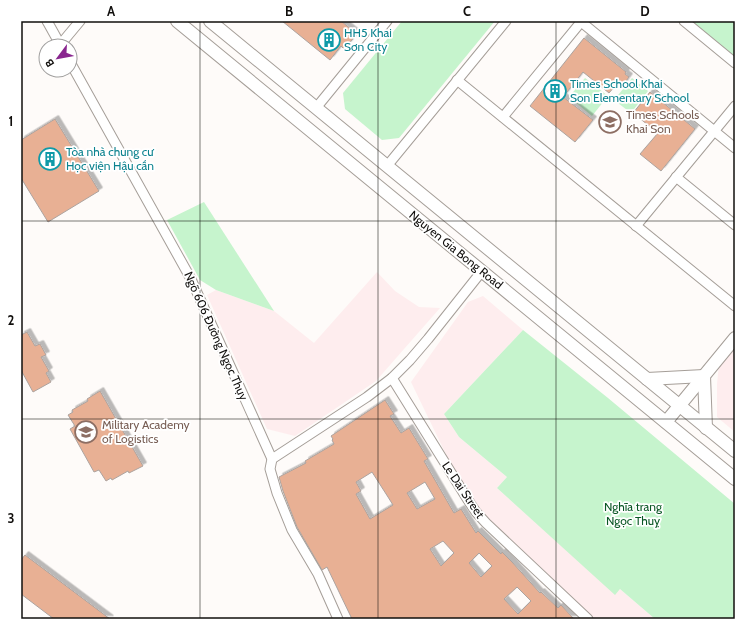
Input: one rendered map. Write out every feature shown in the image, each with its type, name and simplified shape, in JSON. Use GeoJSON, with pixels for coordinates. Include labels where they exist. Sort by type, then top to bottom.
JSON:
{"type":"FeatureCollection","features":[{"type":"Feature","properties":{"kind":"main road","name":"Nguyen Gia Bong Road"},"geometry":{"type":"LineString","coordinates":[[177,21],[735,478]]}},
{"type":"Feature","properties":{"kind":"main road","name":"Nguyen Gia Bong Road"},"geometry":{"type":"LineString","coordinates":[[210,21],[735,451]]}},
{"type":"Feature","properties":{"kind":"main road"},"geometry":{"type":"LineString","coordinates":[[302,124],[316,108]]}},
{"type":"Feature","properties":{"kind":"main road"},"geometry":{"type":"LineString","coordinates":[[374,182],[387,166]]}},
{"type":"Feature","properties":{"kind":"main road"},"geometry":{"type":"LineString","coordinates":[[666,422],[735,338]]}},
{"type":"Feature","properties":{"kind":"main road"},"geometry":{"type":"LineString","coordinates":[[647,379],[704,376]]}},
{"type":"Feature","properties":{"kind":"main road"},"geometry":{"type":"LineString","coordinates":[[704,376],[706,428]]}},
{"type":"Feature","properties":{"kind":"street"},"geometry":{"type":"LineString","coordinates":[[47,21],[56,38]]}},
{"type":"Feature","properties":{"kind":"street"},"geometry":{"type":"LineString","coordinates":[[66,38],[80,21]]}},
{"type":"Feature","properties":{"kind":"street"},"geometry":{"type":"LineString","coordinates":[[316,108],[386,21]]}},
{"type":"Feature","properties":{"kind":"street"},"geometry":{"type":"LineString","coordinates":[[387,166],[506,21]]}},
{"type":"Feature","properties":{"kind":"street"},"geometry":{"type":"LineString","coordinates":[[503,117],[580,21],[735,148]]}},
{"type":"Feature","properties":{"kind":"street"},"geometry":{"type":"LineString","coordinates":[[684,21],[735,63]]}},
{"type":"Feature","properties":{"kind":"street","name":"Ngõ 606 Đường Ngọc Thụy"},"geometry":{"type":"LineString","coordinates":[[78,76],[191,279],[272,459],[270,470],[273,481],[292,530],[318,574],[338,619]]}},
{"type":"Feature","properties":{"kind":"street"},"geometry":{"type":"LineString","coordinates":[[457,80],[735,306]]}},
{"type":"Feature","properties":{"kind":"street"},"geometry":{"type":"LineString","coordinates":[[636,226],[735,106]]}},
{"type":"Feature","properties":{"kind":"street"},"geometry":{"type":"LineString","coordinates":[[676,177],[735,225]]}},
{"type":"Feature","properties":{"kind":"street"},"geometry":{"type":"LineString","coordinates":[[272,459],[367,397],[392,378],[428,339],[482,271]]}},
{"type":"Feature","properties":{"kind":"street","name":"Le Dai Street"},"geometry":{"type":"LineString","coordinates":[[392,378],[476,512],[588,619]]}},
{"type":"Feature","properties":{"kind":"shaded area"},"geometry":{"type":"Polygon","coordinates":[[[377,272],[395,291],[419,307],[440,308],[376,381],[295,436],[267,429],[207,295],[216,290],[274,311],[314,343],[377,272]]]}},
{"type":"Feature","properties":{"kind":"shaded area"},"geometry":{"type":"Polygon","coordinates":[[[483,296],[523,330],[444,414],[459,437],[507,477],[497,488],[615,594],[620,589],[655,619],[589,619],[468,500],[411,382],[468,302],[483,296]]]}},
{"type":"Feature","properties":{"kind":"shaded area"},"geometry":{"type":"Polygon","coordinates":[[[735,338],[735,432],[717,417],[717,384],[720,354],[735,338]]]}},
{"type":"Feature","properties":{"kind":"green space"},"geometry":{"type":"Polygon","coordinates":[[[402,21],[495,21],[399,138],[382,140],[345,109],[343,93],[402,21]]]}},
{"type":"Feature","properties":{"kind":"green space"},"geometry":{"type":"Polygon","coordinates":[[[690,21],[735,21],[735,58],[690,21]]]}},
{"type":"Feature","properties":{"kind":"green space"},"geometry":{"type":"Polygon","coordinates":[[[585,78],[608,96],[592,116],[569,97],[585,78]]]}},
{"type":"Feature","properties":{"kind":"green space"},"geometry":{"type":"Polygon","coordinates":[[[632,78],[648,91],[631,113],[614,100],[632,78]]]}},
{"type":"Feature","properties":{"kind":"green space"},"geometry":{"type":"Polygon","coordinates":[[[204,202],[274,311],[216,290],[200,280],[167,220],[204,202]]]}},
{"type":"Feature","properties":{"kind":"green space","name":"Nghĩa trang Ngọc Thuỵ"},"geometry":{"type":"Polygon","coordinates":[[[523,330],[608,398],[735,504],[735,619],[655,619],[620,589],[615,595],[497,488],[507,477],[459,437],[444,414],[523,330]]]}},
{"type":"Feature","properties":{"kind":"building","name":"HH5 Khai Sơn City"},"geometry":{"type":"Polygon","coordinates":[[[282,21],[341,21],[357,34],[344,49],[341,46],[330,60],[282,21]]]}},
{"type":"Feature","properties":{"kind":"building","name":"Times School Khai Son Elementary School"},"geometry":{"type":"Polygon","coordinates":[[[584,38],[626,72],[625,74],[629,77],[621,88],[616,85],[609,93],[583,72],[563,97],[593,120],[575,142],[530,106],[584,38]]]}},
{"type":"Feature","properties":{"kind":"building"},"geometry":{"type":"Polygon","coordinates":[[[650,92],[695,129],[661,171],[640,154],[658,133],[633,113],[650,92]]]}},
{"type":"Feature","properties":{"kind":"building","name":"Tòa nhà chung cư Học viện Hậu cần"},"geometry":{"type":"Polygon","coordinates":[[[55,119],[99,191],[48,222],[21,178],[21,140],[55,119]]]}},
{"type":"Feature","properties":{"kind":"building"},"geometry":{"type":"Polygon","coordinates":[[[27,332],[35,346],[40,344],[46,355],[41,357],[49,371],[46,373],[51,382],[33,392],[21,370],[21,335],[27,332]]]}},
{"type":"Feature","properties":{"kind":"building"},"geometry":{"type":"Polygon","coordinates":[[[100,391],[143,466],[129,473],[128,471],[112,480],[111,478],[106,481],[99,470],[94,472],[70,429],[75,426],[68,415],[73,412],[72,410],[88,401],[87,399],[100,391]]]}},
{"type":"Feature","properties":{"kind":"building"},"geometry":{"type":"Polygon","coordinates":[[[385,400],[394,414],[390,416],[401,433],[409,428],[428,459],[424,461],[454,513],[461,509],[476,533],[478,531],[501,554],[502,552],[540,593],[541,592],[558,608],[561,605],[574,619],[352,619],[327,567],[322,570],[297,527],[279,477],[306,463],[305,461],[334,444],[331,436],[385,400]],[[372,472],[356,482],[361,491],[356,494],[370,519],[393,505],[372,472]],[[425,482],[407,493],[417,509],[435,499],[425,482]],[[443,541],[430,549],[441,566],[454,553],[443,541]],[[479,553],[469,563],[481,577],[492,566],[479,553]],[[517,587],[504,599],[518,614],[531,601],[517,587]]]}},
{"type":"Feature","properties":{"kind":"building"},"geometry":{"type":"Polygon","coordinates":[[[25,555],[110,619],[54,619],[21,594],[21,560],[25,555]]]}},
{"type":"Feature","properties":{"kind":"place","name":"HH5 Khai Sơn City"},"geometry":{"type":"Point","coordinates":[329,40]}},
{"type":"Feature","properties":{"kind":"place","name":"Times School Khai Son Elementary School"},"geometry":{"type":"Point","coordinates":[555,91]}},
{"type":"Feature","properties":{"kind":"place","name":"Times Schools Khai Son"},"geometry":{"type":"Point","coordinates":[610,122]}},
{"type":"Feature","properties":{"kind":"place","name":"Tòa nhà chung cư Học viện Hậu cần"},"geometry":{"type":"Point","coordinates":[50,159]}},
{"type":"Feature","properties":{"kind":"place","name":"Military Academy of Logistics"},"geometry":{"type":"Point","coordinates":[86,432]}}]}
